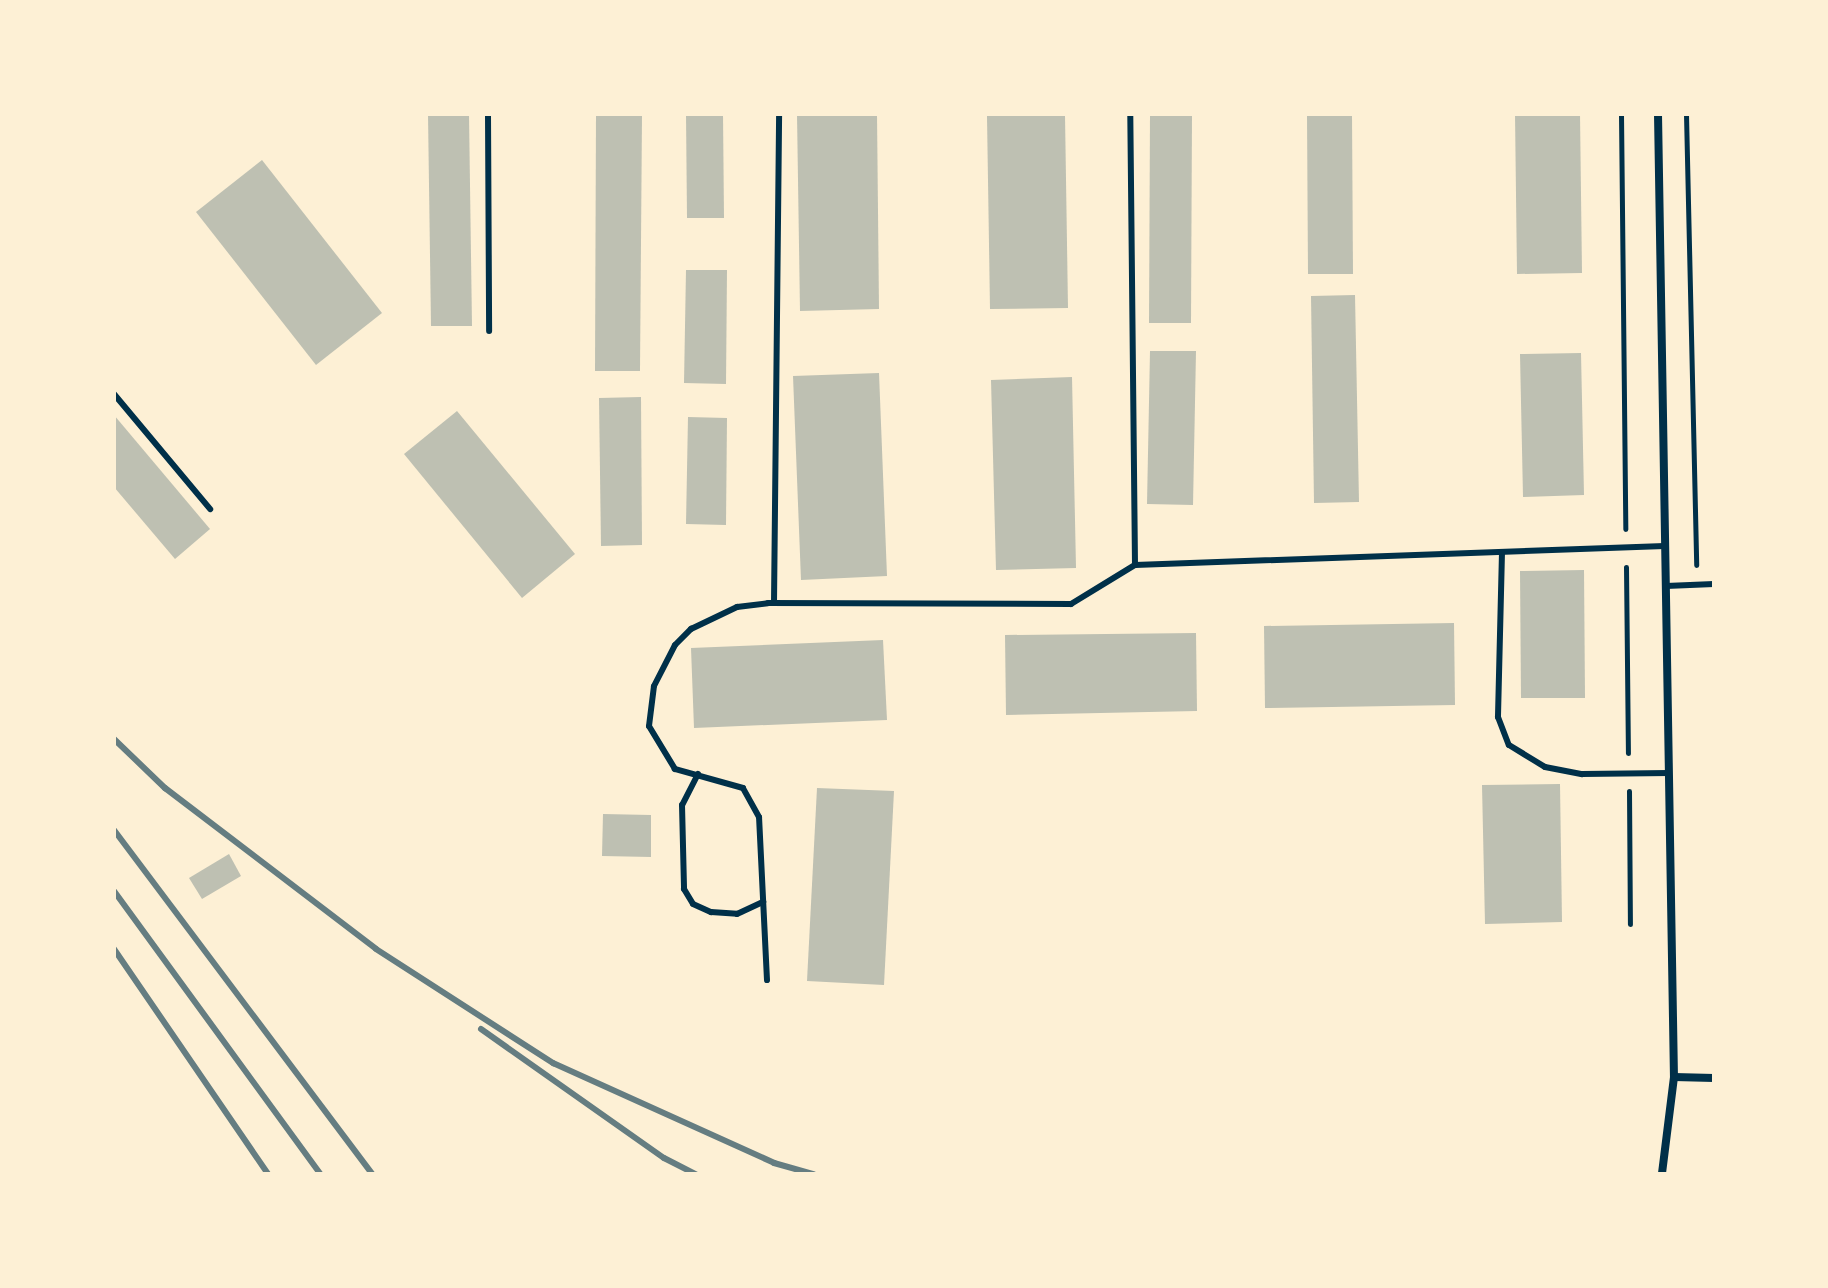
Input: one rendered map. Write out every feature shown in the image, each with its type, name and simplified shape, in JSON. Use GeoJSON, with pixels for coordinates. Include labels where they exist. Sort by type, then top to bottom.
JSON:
{"type":"FeatureCollection","features":[{"type":"Feature","properties":{"kind":"street"},"geometry":{"type":"LineString","coordinates":[[1658,114],[1674,1077],[1662,1174]]}},
{"type":"Feature","properties":{"kind":"street"},"geometry":{"type":"LineString","coordinates":[[1674,1077],[1714,1078]]}},
{"type":"Feature","properties":{"kind":"lane"},"geometry":{"type":"LineString","coordinates":[[488,114],[489,331]]}},
{"type":"Feature","properties":{"kind":"lane"},"geometry":{"type":"LineString","coordinates":[[774,603],[779,114]]}},
{"type":"Feature","properties":{"kind":"lane"},"geometry":{"type":"LineString","coordinates":[[1130,114],[1135,565]]}},
{"type":"Feature","properties":{"kind":"lane"},"geometry":{"type":"LineString","coordinates":[[114,394],[210,509]]}},
{"type":"Feature","properties":{"kind":"lane"},"geometry":{"type":"LineString","coordinates":[[767,980],[759,817],[751,799],[743,788],[675,769],[649,726],[654,686],[675,645],[691,629],[737,607],[774,603],[1071,604],[1135,565],[1665,546]]}},
{"type":"Feature","properties":{"kind":"lane"},"geometry":{"type":"LineString","coordinates":[[1502,552],[1498,717],[1509,745],[1545,767],[1582,774],[1669,773]]}},
{"type":"Feature","properties":{"kind":"lane"},"geometry":{"type":"LineString","coordinates":[[1666,586],[1714,584]]}},
{"type":"Feature","properties":{"kind":"lane"},"geometry":{"type":"LineString","coordinates":[[698,774],[682,805],[684,889],[693,904],[711,912],[737,914],[763,902]]}},
{"type":"Feature","properties":{"kind":"path"},"geometry":{"type":"LineString","coordinates":[[1621,114],[1630,924]]}},
{"type":"Feature","properties":{"kind":"path"},"geometry":{"type":"LineString","coordinates":[[1686,114],[1697,585]]}},
{"type":"Feature","properties":{"kind":"building"},"geometry":{"type":"Polygon","coordinates":[[[428,114],[469,114],[472,326],[431,326],[428,114]]]}},
{"type":"Feature","properties":{"kind":"building"},"geometry":{"type":"Polygon","coordinates":[[[596,114],[642,114],[640,371],[595,371],[596,114]]]}},
{"type":"Feature","properties":{"kind":"building"},"geometry":{"type":"Polygon","coordinates":[[[686,114],[723,114],[724,218],[687,218],[686,114]]]}},
{"type":"Feature","properties":{"kind":"building"},"geometry":{"type":"Polygon","coordinates":[[[797,114],[877,114],[879,309],[800,311],[797,114]]]}},
{"type":"Feature","properties":{"kind":"building"},"geometry":{"type":"Polygon","coordinates":[[[1150,114],[1192,114],[1191,323],[1149,323],[1150,114]]]}},
{"type":"Feature","properties":{"kind":"building"},"geometry":{"type":"Polygon","coordinates":[[[1307,114],[1352,114],[1353,274],[1308,274],[1307,114]]]}},
{"type":"Feature","properties":{"kind":"building"},"geometry":{"type":"Polygon","coordinates":[[[1515,114],[1580,114],[1582,273],[1517,274],[1515,114]]]}},
{"type":"Feature","properties":{"kind":"building"},"geometry":{"type":"Polygon","coordinates":[[[1065,115],[1068,308],[990,309],[987,116],[1065,115]]]}},
{"type":"Feature","properties":{"kind":"building"},"geometry":{"type":"Polygon","coordinates":[[[262,160],[382,313],[316,365],[196,212],[262,160]]]}},
{"type":"Feature","properties":{"kind":"building"},"geometry":{"type":"Polygon","coordinates":[[[686,270],[727,270],[726,384],[684,383],[686,270]]]}},
{"type":"Feature","properties":{"kind":"building"},"geometry":{"type":"Polygon","coordinates":[[[1355,295],[1359,502],[1314,503],[1311,296],[1355,295]]]}},
{"type":"Feature","properties":{"kind":"building"},"geometry":{"type":"Polygon","coordinates":[[[1150,351],[1196,351],[1193,505],[1147,504],[1150,351]]]}},
{"type":"Feature","properties":{"kind":"building"},"geometry":{"type":"Polygon","coordinates":[[[1581,353],[1584,495],[1523,497],[1520,354],[1581,353]]]}},
{"type":"Feature","properties":{"kind":"building"},"geometry":{"type":"Polygon","coordinates":[[[879,373],[887,576],[801,580],[793,376],[879,373]]]}},
{"type":"Feature","properties":{"kind":"building"},"geometry":{"type":"Polygon","coordinates":[[[1072,377],[1076,568],[996,570],[991,380],[1072,377]]]}},
{"type":"Feature","properties":{"kind":"building"},"geometry":{"type":"Polygon","coordinates":[[[641,397],[642,545],[601,546],[599,398],[641,397]]]}},
{"type":"Feature","properties":{"kind":"building"},"geometry":{"type":"Polygon","coordinates":[[[457,411],[575,554],[522,598],[404,454],[457,411]]]}},
{"type":"Feature","properties":{"kind":"building"},"geometry":{"type":"Polygon","coordinates":[[[114,415],[210,529],[175,559],[114,487],[114,415]]]}},
{"type":"Feature","properties":{"kind":"building"},"geometry":{"type":"Polygon","coordinates":[[[688,417],[727,418],[726,525],[686,524],[688,417]]]}},
{"type":"Feature","properties":{"kind":"building"},"geometry":{"type":"Polygon","coordinates":[[[1584,570],[1585,698],[1521,698],[1520,571],[1584,570]]]}},
{"type":"Feature","properties":{"kind":"building"},"geometry":{"type":"Polygon","coordinates":[[[1454,623],[1455,705],[1265,708],[1264,626],[1454,623]]]}},
{"type":"Feature","properties":{"kind":"building"},"geometry":{"type":"Polygon","coordinates":[[[1196,633],[1197,711],[1006,715],[1005,635],[1196,633]]]}},
{"type":"Feature","properties":{"kind":"building"},"geometry":{"type":"Polygon","coordinates":[[[883,640],[887,720],[694,728],[691,648],[883,640]]]}},
{"type":"Feature","properties":{"kind":"building"},"geometry":{"type":"Polygon","coordinates":[[[1560,784],[1562,922],[1485,924],[1482,785],[1560,784]]]}},
{"type":"Feature","properties":{"kind":"building"},"geometry":{"type":"Polygon","coordinates":[[[817,788],[894,791],[884,985],[807,981],[817,788]]]}},
{"type":"Feature","properties":{"kind":"building"},"geometry":{"type":"Polygon","coordinates":[[[603,814],[651,815],[651,857],[602,856],[603,814]]]}},
{"type":"Feature","properties":{"kind":"building"},"geometry":{"type":"Polygon","coordinates":[[[229,854],[241,876],[202,899],[189,878],[229,854]]]}},
{"type":"Feature","properties":{"kind":"railway"},"geometry":{"type":"LineString","coordinates":[[114,739],[165,788],[376,949],[553,1063],[774,1163],[813,1174]]}},
{"type":"Feature","properties":{"kind":"railway"},"geometry":{"type":"LineString","coordinates":[[114,830],[372,1174]]}},
{"type":"Feature","properties":{"kind":"railway"},"geometry":{"type":"LineString","coordinates":[[114,891],[320,1174]]}},
{"type":"Feature","properties":{"kind":"railway"},"geometry":{"type":"LineString","coordinates":[[114,949],[268,1174]]}},
{"type":"Feature","properties":{"kind":"railway"},"geometry":{"type":"LineString","coordinates":[[481,1029],[664,1158],[696,1174]]}}]}
